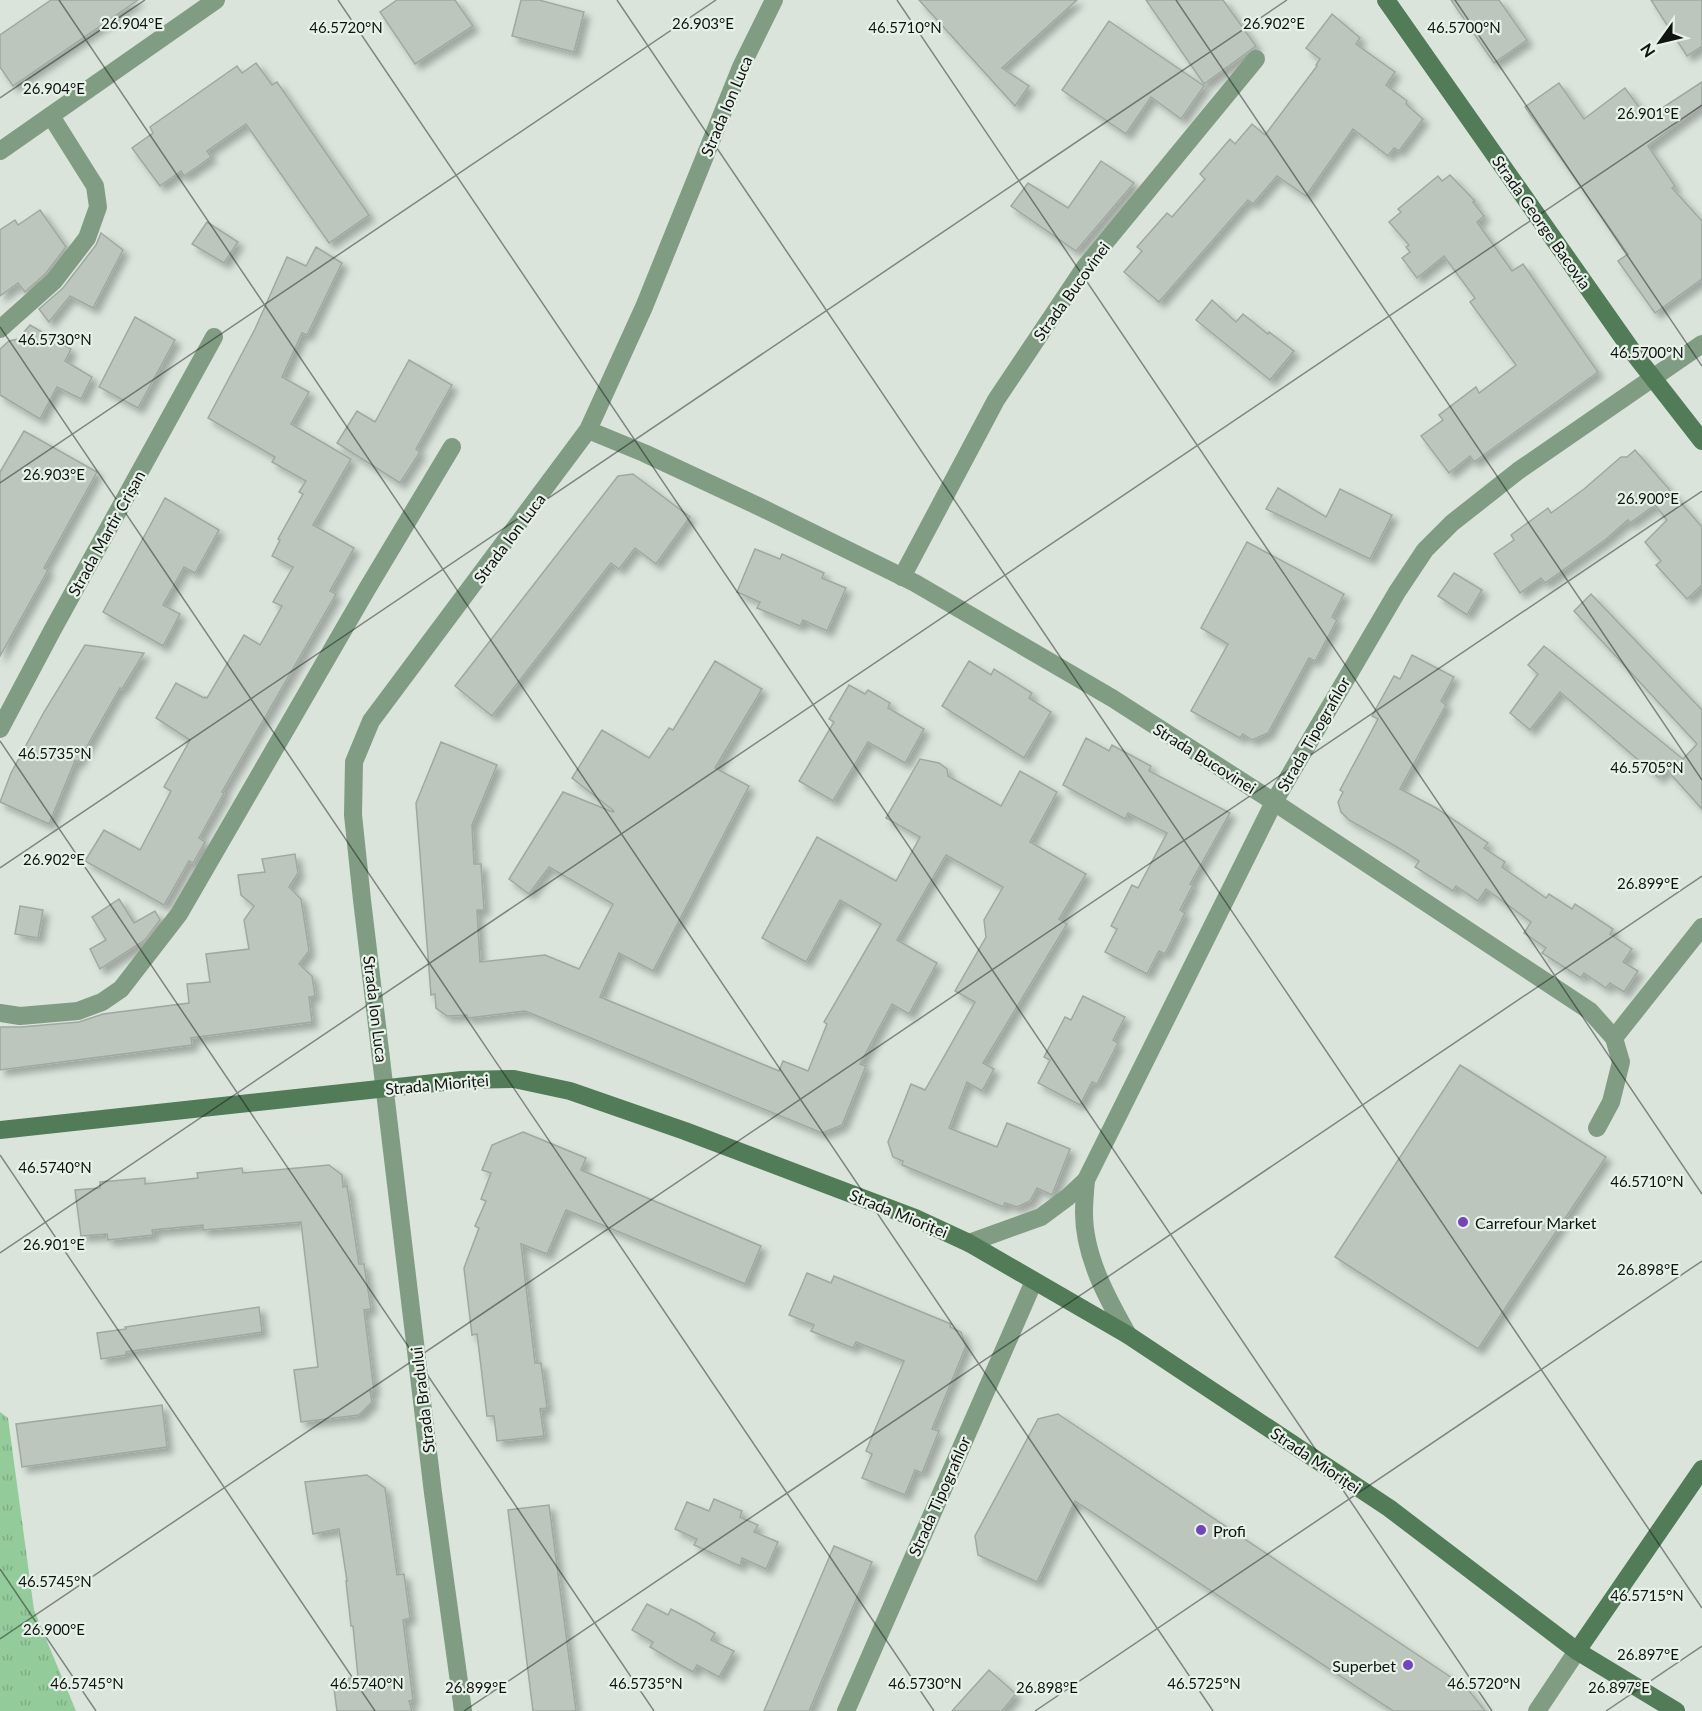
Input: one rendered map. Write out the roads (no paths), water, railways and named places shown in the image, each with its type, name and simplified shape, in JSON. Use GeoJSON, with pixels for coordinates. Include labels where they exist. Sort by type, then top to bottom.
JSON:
{"type":"FeatureCollection","features":[{"type":"Feature","properties":{"kind":"main road","name":"Strada George Bacovia"},"geometry":{"type":"LineString","coordinates":[[1386,0],[1652,379],[1702,441]]}},
{"type":"Feature","properties":{"kind":"main road","name":"Strada Mioriței"},"geometry":{"type":"LineString","coordinates":[[0,1130],[462,1080],[514,1079],[570,1091],[685,1131],[904,1214],[969,1243],[1128,1335],[1389,1508],[1577,1651],[1676,1711]]}},
{"type":"Feature","properties":{"kind":"main road"},"geometry":{"type":"LineString","coordinates":[[1577,1651],[1702,1469]]}},
{"type":"Feature","properties":{"kind":"street"},"geometry":{"type":"LineString","coordinates":[[0,151],[216,0]]}},
{"type":"Feature","properties":{"kind":"street","name":"Strada Ion Luca"},"geometry":{"type":"LineString","coordinates":[[386,1088],[353,815],[354,762],[371,721],[588,430],[644,308],[741,67],[774,0]]}},
{"type":"Feature","properties":{"kind":"street","name":"Strada Bucovinei"},"geometry":{"type":"LineString","coordinates":[[902,577],[996,400],[1085,267],[1256,59]]}},
{"type":"Feature","properties":{"kind":"street"},"geometry":{"type":"LineString","coordinates":[[0,329],[54,281],[87,238],[98,207],[95,186],[51,116]]}},
{"type":"Feature","properties":{"kind":"street","name":"Strada Martir Crișan"},"geometry":{"type":"LineString","coordinates":[[0,729],[214,337]]}},
{"type":"Feature","properties":{"kind":"street","name":"Strada Tipografilor"},"geometry":{"type":"LineString","coordinates":[[969,1243],[1041,1217],[1086,1180],[1274,802],[1397,592],[1425,550],[1452,523],[1518,471],[1702,344]]}},
{"type":"Feature","properties":{"kind":"street","name":"Strada Bucovinei"},"geometry":{"type":"LineString","coordinates":[[588,430],[644,453],[760,507],[902,577],[1112,698],[1590,1011],[1614,1038]]}},
{"type":"Feature","properties":{"kind":"street"},"geometry":{"type":"LineString","coordinates":[[0,1013],[20,1016],[78,1011],[102,1002],[121,989],[179,914],[452,447]]}},
{"type":"Feature","properties":{"kind":"street"},"geometry":{"type":"LineString","coordinates":[[1597,1128],[1611,1102],[1621,1062],[1614,1038],[1702,927]]}},
{"type":"Feature","properties":{"kind":"street","name":"Strada Bradului"},"geometry":{"type":"LineString","coordinates":[[386,1088],[431,1481],[463,1711]]}},
{"type":"Feature","properties":{"kind":"street","name":"Strada Tipografilor"},"geometry":{"type":"LineString","coordinates":[[1086,1180],[1083,1214],[1090,1252],[1105,1293],[1128,1335]]}},
{"type":"Feature","properties":{"kind":"street","name":"Strada Tipografilor"},"geometry":{"type":"LineString","coordinates":[[846,1711],[1034,1281]]}},
{"type":"Feature","properties":{"kind":"street"},"geometry":{"type":"LineString","coordinates":[[1537,1711],[1577,1651]]}},
{"type":"Feature","properties":{"kind":"place","name":"Carrefour Market"},"geometry":{"type":"Point","coordinates":[1463,1222]}},
{"type":"Feature","properties":{"kind":"place","name":"Profi"},"geometry":{"type":"Point","coordinates":[1201,1530]}},
{"type":"Feature","properties":{"kind":"place","name":"Superbet"},"geometry":{"type":"Point","coordinates":[1408,1665]}}]}
